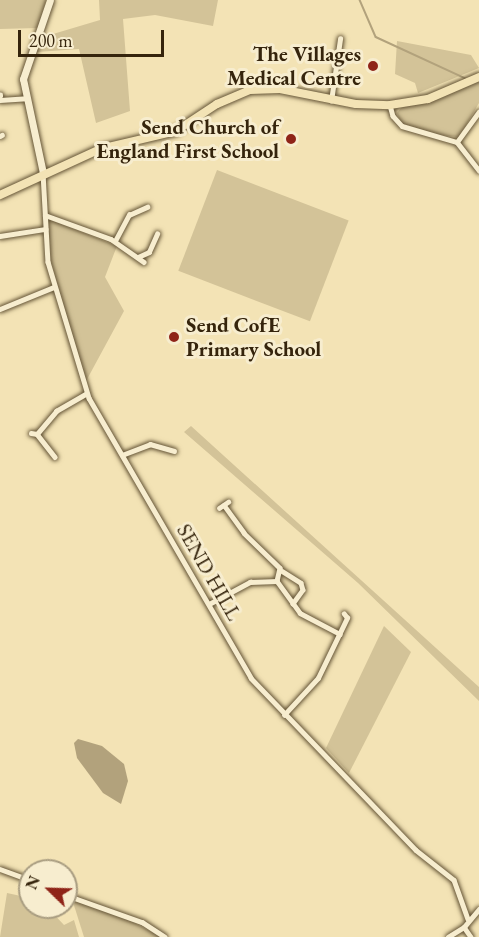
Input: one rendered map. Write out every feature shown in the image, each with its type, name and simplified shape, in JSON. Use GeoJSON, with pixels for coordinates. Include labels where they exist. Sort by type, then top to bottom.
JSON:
{"type":"FeatureCollection","features":[{"type":"Feature","properties":{"kind":"main road"},"geometry":{"type":"LineString","coordinates":[[43,173],[26,98],[24,74],[50,0]]}},
{"type":"Feature","properties":{"kind":"main road"},"geometry":{"type":"LineString","coordinates":[[0,195],[43,173],[100,149],[176,131],[217,104],[250,90],[280,89],[331,100],[390,105],[428,99],[474,80]]}},
{"type":"Feature","properties":{"kind":"street"},"geometry":{"type":"LineString","coordinates":[[331,100],[340,39]]}},
{"type":"Feature","properties":{"kind":"street"},"geometry":{"type":"LineString","coordinates":[[0,97],[26,98]]}},
{"type":"Feature","properties":{"kind":"street"},"geometry":{"type":"LineString","coordinates":[[390,105],[393,116],[402,126],[457,142],[479,170]]}},
{"type":"Feature","properties":{"kind":"street"},"geometry":{"type":"LineString","coordinates":[[457,142],[479,112]]}},
{"type":"Feature","properties":{"kind":"street","name":"SEND HILL"},"geometry":{"type":"LineString","coordinates":[[43,173],[45,229],[54,287],[82,394],[122,455],[251,678],[416,850],[454,880],[468,919]]}},
{"type":"Feature","properties":{"kind":"street"},"geometry":{"type":"LineString","coordinates":[[115,241],[129,215],[147,207]]}},
{"type":"Feature","properties":{"kind":"street"},"geometry":{"type":"LineString","coordinates":[[45,214],[115,241],[144,262]]}},
{"type":"Feature","properties":{"kind":"street"},"geometry":{"type":"LineString","coordinates":[[0,236],[45,229]]}},
{"type":"Feature","properties":{"kind":"street"},"geometry":{"type":"LineString","coordinates":[[138,257],[148,252],[157,234]]}},
{"type":"Feature","properties":{"kind":"street"},"geometry":{"type":"LineString","coordinates":[[0,309],[54,287]]}},
{"type":"Feature","properties":{"kind":"street"},"geometry":{"type":"LineString","coordinates":[[55,457],[34,433],[56,411],[82,394]]}},
{"type":"Feature","properties":{"kind":"street"},"geometry":{"type":"LineString","coordinates":[[122,455],[150,444],[174,451]]}},
{"type":"Feature","properties":{"kind":"street"},"geometry":{"type":"LineString","coordinates":[[224,505],[244,533],[282,571],[301,583],[303,590],[293,604]]}},
{"type":"Feature","properties":{"kind":"street"},"geometry":{"type":"LineString","coordinates":[[276,581],[282,571]]}},
{"type":"Feature","properties":{"kind":"street"},"geometry":{"type":"LineString","coordinates":[[209,604],[250,582],[276,581]]}},
{"type":"Feature","properties":{"kind":"street"},"geometry":{"type":"LineString","coordinates":[[276,581],[304,616],[340,634]]}},
{"type":"Feature","properties":{"kind":"street"},"geometry":{"type":"LineString","coordinates":[[284,715],[318,678],[348,618],[344,614]]}},
{"type":"Feature","properties":{"kind":"street"},"geometry":{"type":"LineString","coordinates":[[0,869],[18,876]]}},
{"type":"Feature","properties":{"kind":"street"},"geometry":{"type":"LineString","coordinates":[[78,899],[142,922],[165,937]]}},
{"type":"Feature","properties":{"kind":"street"},"geometry":{"type":"LineString","coordinates":[[448,937],[464,927],[468,919],[479,909]]}},
{"type":"Feature","properties":{"kind":"street"},"geometry":{"type":"LineString","coordinates":[[464,927],[471,937]]}},
{"type":"Feature","properties":{"kind":"shaded area"},"geometry":{"type":"Polygon","coordinates":[[[0,0],[46,0],[38,28],[0,29],[0,0]]]}},
{"type":"Feature","properties":{"kind":"shaded area"},"geometry":{"type":"Polygon","coordinates":[[[99,0],[218,0],[213,26],[155,15],[123,19],[130,111],[96,123],[79,49],[37,52],[43,37],[100,20],[99,0]]]}},
{"type":"Feature","properties":{"kind":"shaded area"},"geometry":{"type":"Polygon","coordinates":[[[397,41],[471,55],[479,68],[418,93],[415,83],[395,74],[397,41]]]}},
{"type":"Feature","properties":{"kind":"shaded area"},"geometry":{"type":"Polygon","coordinates":[[[479,81],[479,103],[459,137],[439,135],[401,123],[397,113],[401,108],[479,81]]]}},
{"type":"Feature","properties":{"kind":"shaded area"},"geometry":{"type":"Polygon","coordinates":[[[217,170],[349,221],[310,321],[178,271],[217,170]]]}},
{"type":"Feature","properties":{"kind":"shaded area"},"geometry":{"type":"Polygon","coordinates":[[[48,219],[117,246],[105,277],[124,311],[85,383],[51,261],[48,219]]]}},
{"type":"Feature","properties":{"kind":"shaded area"},"geometry":{"type":"Polygon","coordinates":[[[191,426],[479,687],[479,701],[358,583],[184,432],[191,426]]]}},
{"type":"Feature","properties":{"kind":"shaded area"},"geometry":{"type":"Polygon","coordinates":[[[384,626],[411,652],[349,773],[326,748],[384,626]]]}},
{"type":"Feature","properties":{"kind":"shaded area"},"geometry":{"type":"Polygon","coordinates":[[[78,739],[102,746],[124,764],[128,781],[121,804],[103,793],[77,758],[74,743],[78,739]]]}},
{"type":"Feature","properties":{"kind":"shaded area"},"geometry":{"type":"Polygon","coordinates":[[[7,893],[18,895],[18,919],[58,919],[64,925],[74,920],[79,937],[0,937],[7,893]]]}},
{"type":"Feature","properties":{"kind":"shaded area"},"geometry":{"type":"Polygon","coordinates":[[[78,901],[117,914],[161,937],[84,937],[78,918],[78,901]]]}},
{"type":"Feature","properties":{"kind":"waterway"},"geometry":{"type":"LineString","coordinates":[[360,0],[376,37],[467,79]]}},
{"type":"Feature","properties":{"kind":"place","name":"The Villages Medical Centre"},"geometry":{"type":"Point","coordinates":[373,66]}},
{"type":"Feature","properties":{"kind":"place","name":"Send Church of England First School"},"geometry":{"type":"Point","coordinates":[291,139]}},
{"type":"Feature","properties":{"kind":"place","name":"Send CofE Primary School"},"geometry":{"type":"Point","coordinates":[174,337]}}]}
